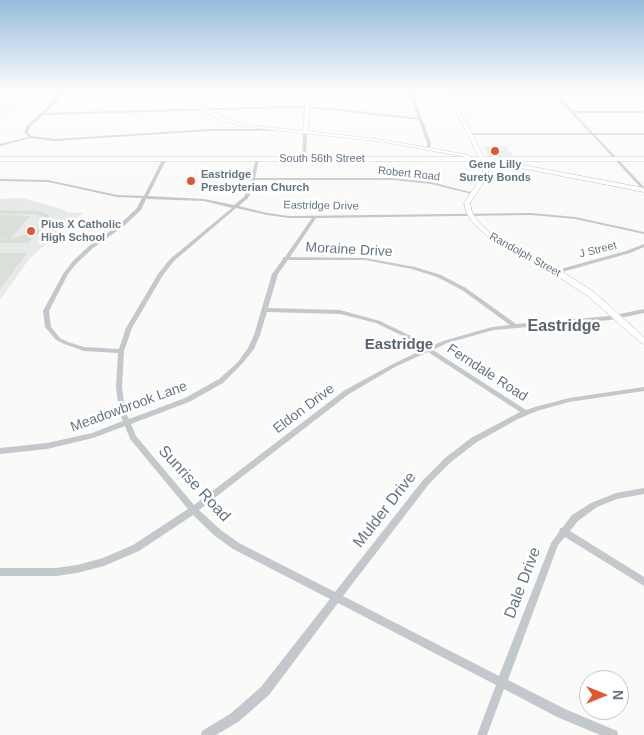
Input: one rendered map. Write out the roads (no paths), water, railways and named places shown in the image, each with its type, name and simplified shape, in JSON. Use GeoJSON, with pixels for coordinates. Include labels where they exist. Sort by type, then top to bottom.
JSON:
{"type":"FeatureCollection","features":[{"type":"Feature","properties":{"kind":"main road"},"geometry":{"type":"LineString","coordinates":[[253,126],[273,130],[366,138],[428,148],[644,190]]}},
{"type":"Feature","properties":{"kind":"main road"},"geometry":{"type":"LineString","coordinates":[[305,133],[306,126]]}},
{"type":"Feature","properties":{"kind":"main road"},"geometry":{"type":"LineString","coordinates":[[465,126],[486,168],[485,174],[467,204],[470,215]]}},
{"type":"Feature","properties":{"kind":"main road","name":"South 56th Street"},"geometry":{"type":"LineString","coordinates":[[0,159],[644,159]]}},
{"type":"Feature","properties":{"kind":"main road"},"geometry":{"type":"LineString","coordinates":[[518,159],[515,163],[519,166]]}},
{"type":"Feature","properties":{"kind":"main road","name":"Randolph Street"},"geometry":{"type":"LineString","coordinates":[[470,215],[476,224],[489,235],[556,272],[591,294],[644,342]]}},
{"type":"Feature","properties":{"kind":"street"},"geometry":{"type":"LineString","coordinates":[[29,126],[26,130],[30,136]]}},
{"type":"Feature","properties":{"kind":"street"},"geometry":{"type":"LineString","coordinates":[[229,129],[235,126]]}},
{"type":"Feature","properties":{"kind":"street"},"geometry":{"type":"LineString","coordinates":[[423,126],[429,143],[428,148]]}},
{"type":"Feature","properties":{"kind":"street"},"geometry":{"type":"LineString","coordinates":[[585,126],[644,190]]}},
{"type":"Feature","properties":{"kind":"street"},"geometry":{"type":"LineString","coordinates":[[0,145],[30,136],[55,140],[229,129],[273,130]]}},
{"type":"Feature","properties":{"kind":"street"},"geometry":{"type":"LineString","coordinates":[[304,159],[305,133]]}},
{"type":"Feature","properties":{"kind":"street"},"geometry":{"type":"LineString","coordinates":[[469,134],[644,134]]}},
{"type":"Feature","properties":{"kind":"street","name":"Sunrise Road"},"geometry":{"type":"LineString","coordinates":[[257,159],[248,196],[237,207],[184,248],[168,264],[132,322],[121,351],[119,374],[120,400],[126,423],[142,450],[193,510],[218,533],[236,546],[561,714],[614,735]]}},
{"type":"Feature","properties":{"kind":"street"},"geometry":{"type":"LineString","coordinates":[[121,351],[84,349],[58,339],[48,327],[46,311],[72,266],[91,247],[130,218],[145,197],[164,160]]}},
{"type":"Feature","properties":{"kind":"street","name":"Robert Road"},"geometry":{"type":"LineString","coordinates":[[253,179],[393,178],[423,182],[472,193]]}},
{"type":"Feature","properties":{"kind":"street","name":"Eastridge Drive"},"geometry":{"type":"LineString","coordinates":[[0,180],[48,182],[106,194],[192,199],[272,215],[314,218],[544,214],[644,233]]}},
{"type":"Feature","properties":{"kind":"street","name":"Meadowbrook Lane"},"geometry":{"type":"LineString","coordinates":[[0,451],[60,444],[93,435],[187,400],[226,377],[251,349],[257,335],[272,281],[285,258],[314,218]]}},
{"type":"Feature","properties":{"kind":"street","name":"J Street"},"geometry":{"type":"LineString","coordinates":[[556,272],[621,254],[644,245]]}},
{"type":"Feature","properties":{"kind":"street","name":"Moraine Drive"},"geometry":{"type":"LineString","coordinates":[[285,258],[365,259],[413,268],[439,276],[464,289],[515,326]]}},
{"type":"Feature","properties":{"kind":"street","name":"Ferndale Road"},"geometry":{"type":"LineString","coordinates":[[264,310],[325,311],[353,315],[391,327],[526,413]]}},
{"type":"Feature","properties":{"kind":"street","name":"Eldon Drive"},"geometry":{"type":"LineString","coordinates":[[0,572],[56,572],[104,562],[148,542],[193,510],[347,392],[387,368],[428,349],[469,334],[515,326],[618,317],[644,311]]}},
{"type":"Feature","properties":{"kind":"street","name":"Mulder Drive"},"geometry":{"type":"LineString","coordinates":[[206,735],[234,718],[259,697],[439,468],[474,440],[526,413],[569,400],[644,389]]}},
{"type":"Feature","properties":{"kind":"street","name":"Dale Drive"},"geometry":{"type":"LineString","coordinates":[[482,735],[555,542],[575,518],[594,505],[616,496],[644,490]]}},
{"type":"Feature","properties":{"kind":"street"},"geometry":{"type":"LineString","coordinates":[[564,531],[644,582]]}},
{"type":"Feature","properties":{"kind":"place","name":"Gene Lilly Surety Bonds"},"geometry":{"type":"Point","coordinates":[495,151]}},
{"type":"Feature","properties":{"kind":"place","name":"Eastridge Presbyterian Church"},"geometry":{"type":"Point","coordinates":[191,181]}},
{"type":"Feature","properties":{"kind":"place","name":"Pius X Catholic High School"},"geometry":{"type":"Point","coordinates":[31,231]}},
{"type":"Feature","properties":{"kind":"district","name":"Eastridge"},"geometry":{"type":"Point","coordinates":[564,327]}},
{"type":"Feature","properties":{"kind":"district","name":"Eastridge"},"geometry":{"type":"Point","coordinates":[399,345]}}]}
